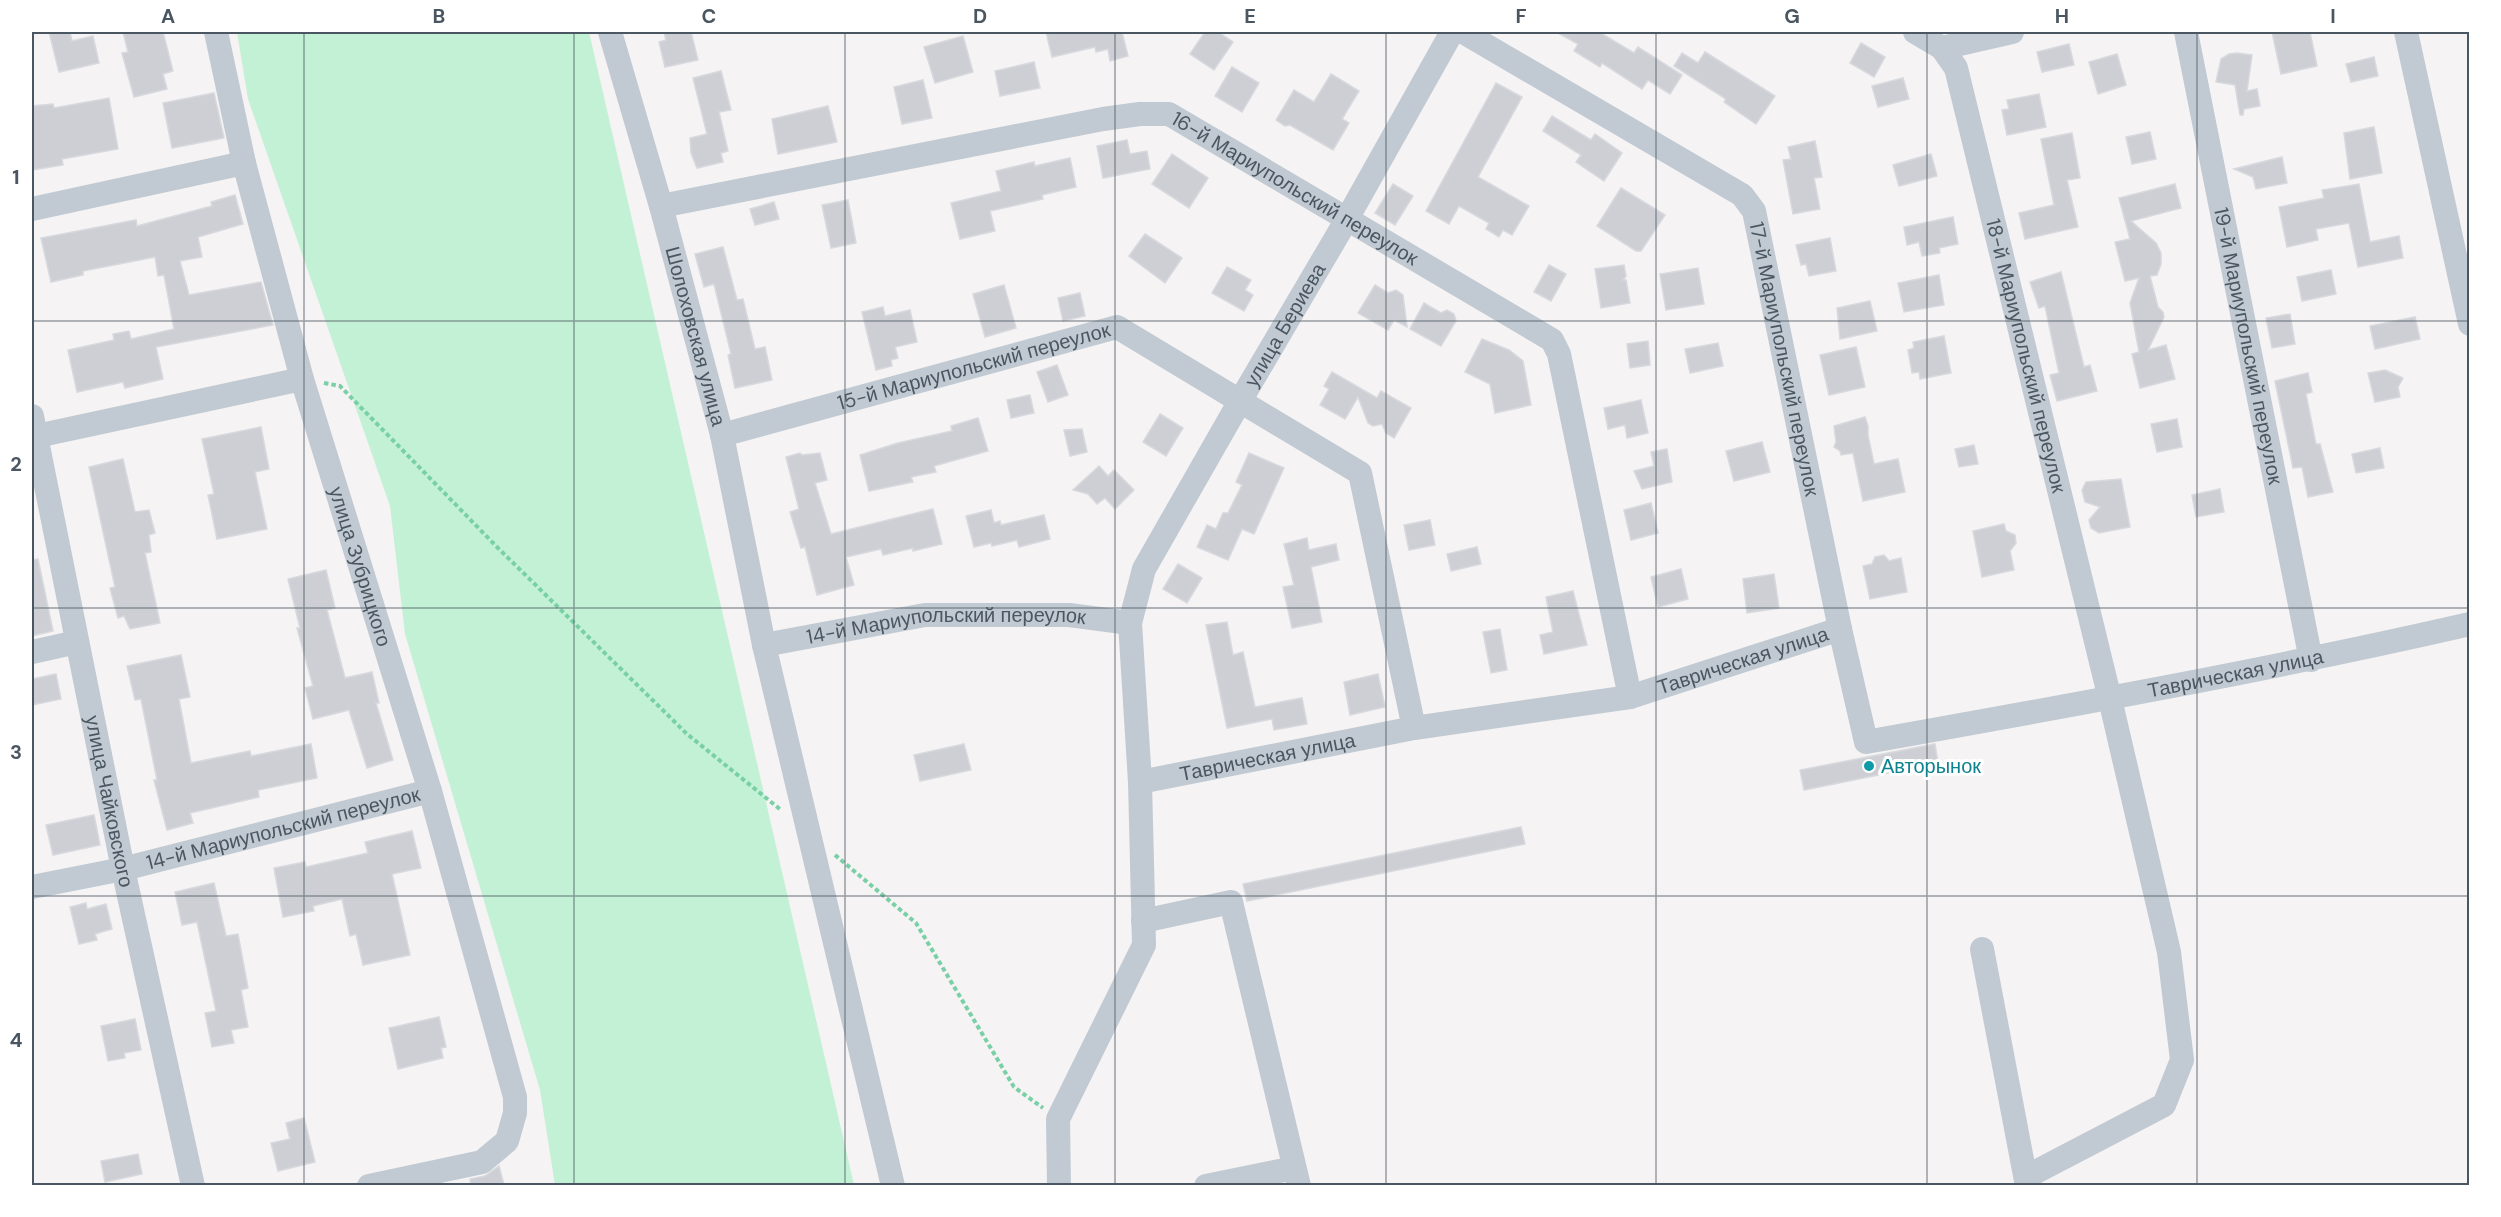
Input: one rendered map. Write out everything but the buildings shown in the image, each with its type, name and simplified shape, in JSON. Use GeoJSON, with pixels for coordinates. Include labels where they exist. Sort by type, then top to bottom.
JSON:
{"type":"FeatureCollection","features":[{"type":"Feature","properties":{"kind":"street","name":"улица Зубрицкого"},"geometry":{"type":"LineString","coordinates":[[216,32],[244,163],[302,378],[430,791],[515,1097],[515,1113],[507,1141],[482,1162],[369,1185]]}},
{"type":"Feature","properties":{"kind":"street","name":"Шолоховская улица"},"geometry":{"type":"LineString","coordinates":[[610,32],[661,206],[722,435],[764,645],[893,1185]]}},
{"type":"Feature","properties":{"kind":"street","name":"улица Бериева"},"geometry":{"type":"LineString","coordinates":[[1058,1119],[1144,945],[1140,782],[1130,623],[1144,569],[1347,219],[1452,32]]}},
{"type":"Feature","properties":{"kind":"street","name":"17-й Мариупольский переулок"},"geometry":{"type":"LineString","coordinates":[[1463,32],[1742,195],[1754,211],[1840,629]]}},
{"type":"Feature","properties":{"kind":"street","name":"18-й Мариупольский переулок"},"geometry":{"type":"LineString","coordinates":[[1915,32],[1942,48],[1956,68],[2110,699],[2169,952],[2182,1060],[2164,1105],[2027,1181]]}},
{"type":"Feature","properties":{"kind":"street"},"geometry":{"type":"LineString","coordinates":[[1942,48],[2012,32]]}},
{"type":"Feature","properties":{"kind":"street","name":"19-й Мариупольский переулок"},"geometry":{"type":"LineString","coordinates":[[2186,32],[2311,660]]}},
{"type":"Feature","properties":{"kind":"street"},"geometry":{"type":"LineString","coordinates":[[2406,32],[2469,324]]}},
{"type":"Feature","properties":{"kind":"street","name":"16-й Мариупольский переулок"},"geometry":{"type":"LineString","coordinates":[[661,206],[1103,119],[1140,114],[1169,114],[1552,340],[1559,354],[1630,697]]}},
{"type":"Feature","properties":{"kind":"street"},"geometry":{"type":"LineString","coordinates":[[32,209],[244,163]]}},
{"type":"Feature","properties":{"kind":"street","name":"15-й Мариупольский переулок"},"geometry":{"type":"LineString","coordinates":[[722,435],[1117,327],[1360,473],[1414,728]]}},
{"type":"Feature","properties":{"kind":"street"},"geometry":{"type":"LineString","coordinates":[[33,430],[302,378]]}},
{"type":"Feature","properties":{"kind":"street","name":"улица Чайковского"},"geometry":{"type":"LineString","coordinates":[[33,430],[123,868],[193,1185]]}},
{"type":"Feature","properties":{"kind":"street","name":"14-й Мариупольский переулок"},"geometry":{"type":"LineString","coordinates":[[764,645],[925,615],[1069,615],[1130,623]]}},
{"type":"Feature","properties":{"kind":"street","name":"Таврическая улица"},"geometry":{"type":"LineString","coordinates":[[1140,782],[1414,728],[1630,697],[1840,629],[1866,742],[2110,699],[2311,660],[2469,624]]}},
{"type":"Feature","properties":{"kind":"street"},"geometry":{"type":"LineString","coordinates":[[32,652],[77,642]]}},
{"type":"Feature","properties":{"kind":"street","name":"14-й Мариупольский переулок"},"geometry":{"type":"LineString","coordinates":[[32,888],[123,868],[430,791]]}},
{"type":"Feature","properties":{"kind":"street"},"geometry":{"type":"LineString","coordinates":[[1143,921],[1231,902],[1296,1177],[1206,1185]]}},
{"type":"Feature","properties":{"kind":"street"},"geometry":{"type":"LineString","coordinates":[[1982,949],[2027,1181]]}},
{"type":"Feature","properties":{"kind":"street"},"geometry":{"type":"LineString","coordinates":[[1058,1119],[1059,1185]]}},
{"type":"Feature","properties":{"kind":"path"},"geometry":{"type":"LineString","coordinates":[[302,378],[340,386],[498,548],[687,734],[784,813]]}},
{"type":"Feature","properties":{"kind":"path"},"geometry":{"type":"LineString","coordinates":[[811,834],[915,923],[1014,1087],[1058,1119]]}},
{"type":"Feature","properties":{"kind":"green space"},"geometry":{"type":"Polygon","coordinates":[[[237,32],[589,32],[854,1185],[555,1185],[540,1090],[405,634],[390,506],[248,99],[237,32]]]}},
{"type":"Feature","properties":{"kind":"place","name":"Авторынок"},"geometry":{"type":"Point","coordinates":[1869,766]}}]}
